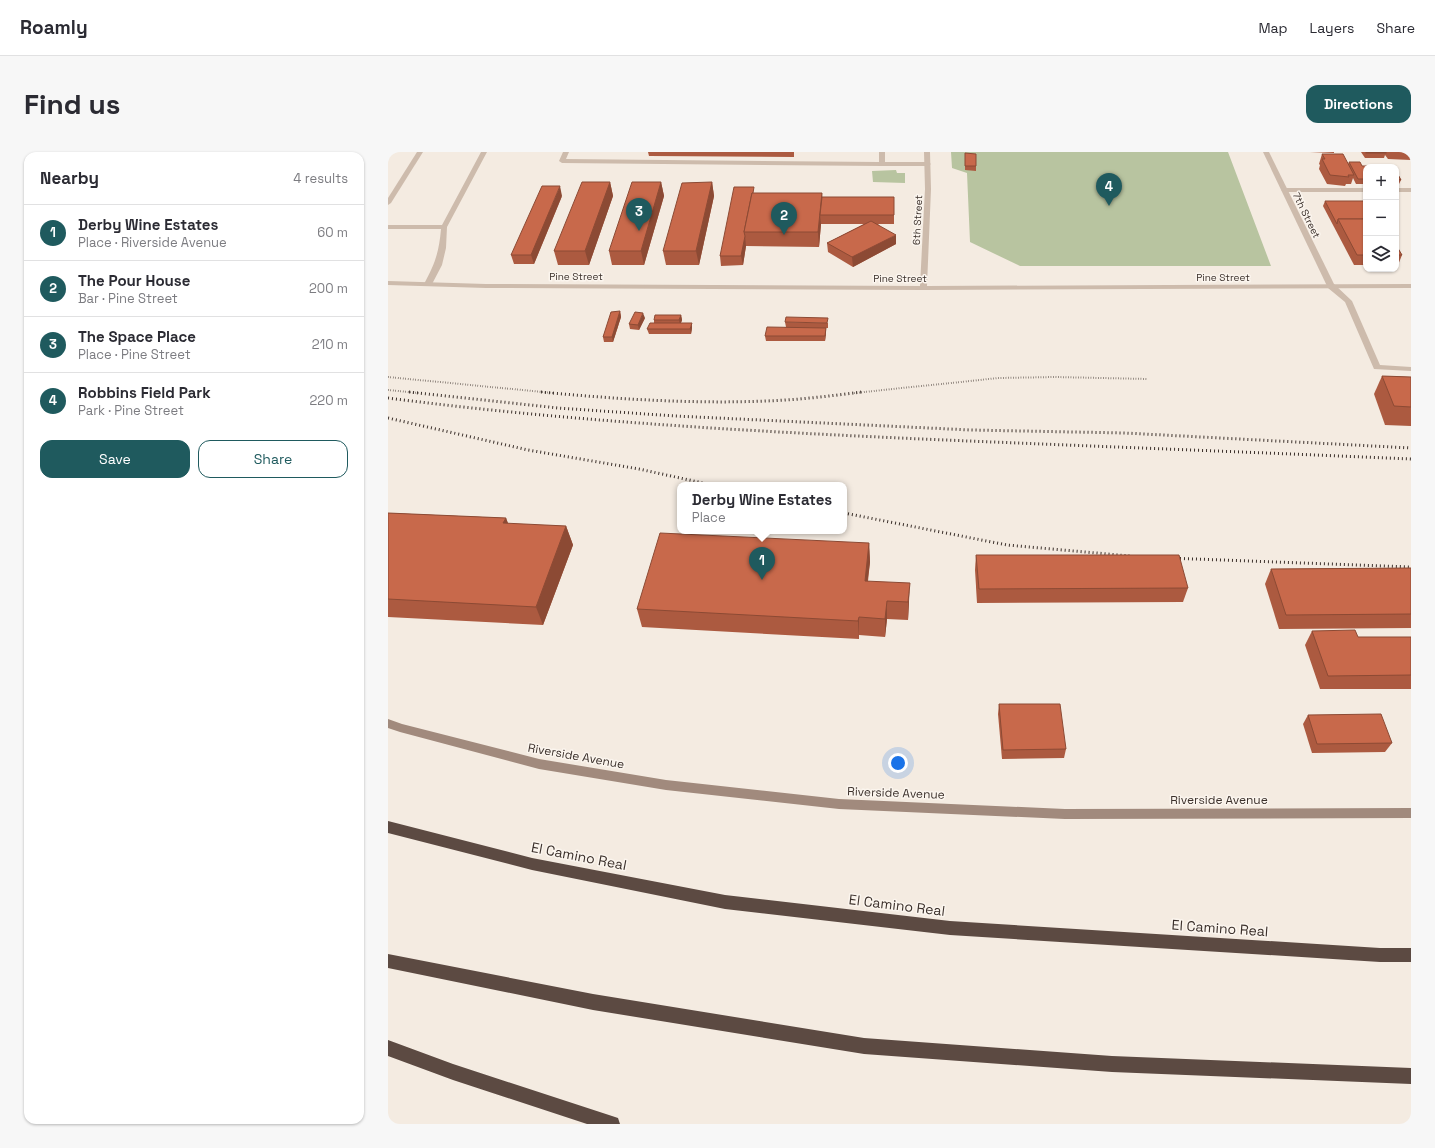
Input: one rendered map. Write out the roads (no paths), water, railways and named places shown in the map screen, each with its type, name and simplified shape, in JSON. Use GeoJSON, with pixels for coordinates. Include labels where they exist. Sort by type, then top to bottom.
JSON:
{"type":"FeatureCollection","features":[{"type":"Feature","properties":{"kind":"highway","name":"El Camino Real"},"geometry":{"type":"LineString","coordinates":[[388,827],[532,864],[725,902],[950,928],[1380,955],[1411,955]]}},
{"type":"Feature","properties":{"kind":"highway"},"geometry":{"type":"LineString","coordinates":[[388,961],[593,1002],[864,1046],[1112,1064],[1411,1076]]}},
{"type":"Feature","properties":{"kind":"highway"},"geometry":{"type":"LineString","coordinates":[[388,1048],[453,1072],[612,1124]]}},
{"type":"Feature","properties":{"kind":"main road","name":"Riverside Avenue"},"geometry":{"type":"LineString","coordinates":[[388,723],[400,728],[539,764],[666,785],[839,804],[1065,814],[1411,813]]}},
{"type":"Feature","properties":{"kind":"street"},"geometry":{"type":"LineString","coordinates":[[388,203],[420,152]]}},
{"type":"Feature","properties":{"kind":"street"},"geometry":{"type":"LineString","coordinates":[[428,284],[438,265],[443,248],[444,227],[484,152]]}},
{"type":"Feature","properties":{"kind":"street"},"geometry":{"type":"LineString","coordinates":[[566,152],[562,161],[928,164]]}},
{"type":"Feature","properties":{"kind":"street"},"geometry":{"type":"LineString","coordinates":[[882,152],[882,164]]}},
{"type":"Feature","properties":{"kind":"street","name":"6th Street"},"geometry":{"type":"LineString","coordinates":[[923,288],[928,189],[927,152]]}},
{"type":"Feature","properties":{"kind":"street","name":"7th Street"},"geometry":{"type":"LineString","coordinates":[[1266,152],[1331,286]]}},
{"type":"Feature","properties":{"kind":"street"},"geometry":{"type":"LineString","coordinates":[[1284,190],[1363,190]]}},
{"type":"Feature","properties":{"kind":"street"},"geometry":{"type":"LineString","coordinates":[[1399,190],[1411,190]]}},
{"type":"Feature","properties":{"kind":"street"},"geometry":{"type":"LineString","coordinates":[[388,227],[444,227]]}},
{"type":"Feature","properties":{"kind":"street","name":"Pine Street"},"geometry":{"type":"LineString","coordinates":[[388,283],[923,288],[1411,286]]}},
{"type":"Feature","properties":{"kind":"street"},"geometry":{"type":"LineString","coordinates":[[1331,286],[1348,301],[1377,368],[1411,369]]}},
{"type":"Feature","properties":{"kind":"railway"},"geometry":{"type":"LineString","coordinates":[[388,377],[553,393]]}},
{"type":"Feature","properties":{"kind":"railway"},"geometry":{"type":"LineString","coordinates":[[854,393],[999,378],[1055,377],[1148,379]]}},
{"type":"Feature","properties":{"kind":"railway"},"geometry":{"type":"LineString","coordinates":[[388,390],[412,392]]}},
{"type":"Feature","properties":{"kind":"railway"},"geometry":{"type":"LineString","coordinates":[[412,392],[419,393]]}},
{"type":"Feature","properties":{"kind":"railway"},"geometry":{"type":"LineString","coordinates":[[412,392],[558,408],[675,416],[971,430],[1125,433],[1411,448]]}},
{"type":"Feature","properties":{"kind":"railway"},"geometry":{"type":"LineString","coordinates":[[541,392],[625,399],[710,402],[790,400],[862,392]]}},
{"type":"Feature","properties":{"kind":"railway"},"geometry":{"type":"LineString","coordinates":[[388,398],[521,413],[721,429],[922,439],[1411,459]]}},
{"type":"Feature","properties":{"kind":"railway"},"geometry":{"type":"LineString","coordinates":[[388,418],[528,450],[639,469],[698,482]]}},
{"type":"Feature","properties":{"kind":"railway"},"geometry":{"type":"LineString","coordinates":[[847,514],[1007,545],[1130,556]]}},
{"type":"Feature","properties":{"kind":"railway"},"geometry":{"type":"LineString","coordinates":[[1168,558],[1411,567]]}},
{"type":"Feature","properties":{"kind":"place","name":"Robbins Field Park"},"geometry":{"type":"Point","coordinates":[1109,206]}},
{"type":"Feature","properties":{"kind":"place","name":"The Space Place"},"geometry":{"type":"Point","coordinates":[639,231]}},
{"type":"Feature","properties":{"kind":"place","name":"The Pour House"},"geometry":{"type":"Point","coordinates":[784,235]}},
{"type":"Feature","properties":{"kind":"place","name":"Derby Wine Estates"},"geometry":{"type":"Point","coordinates":[762,580]}}]}
